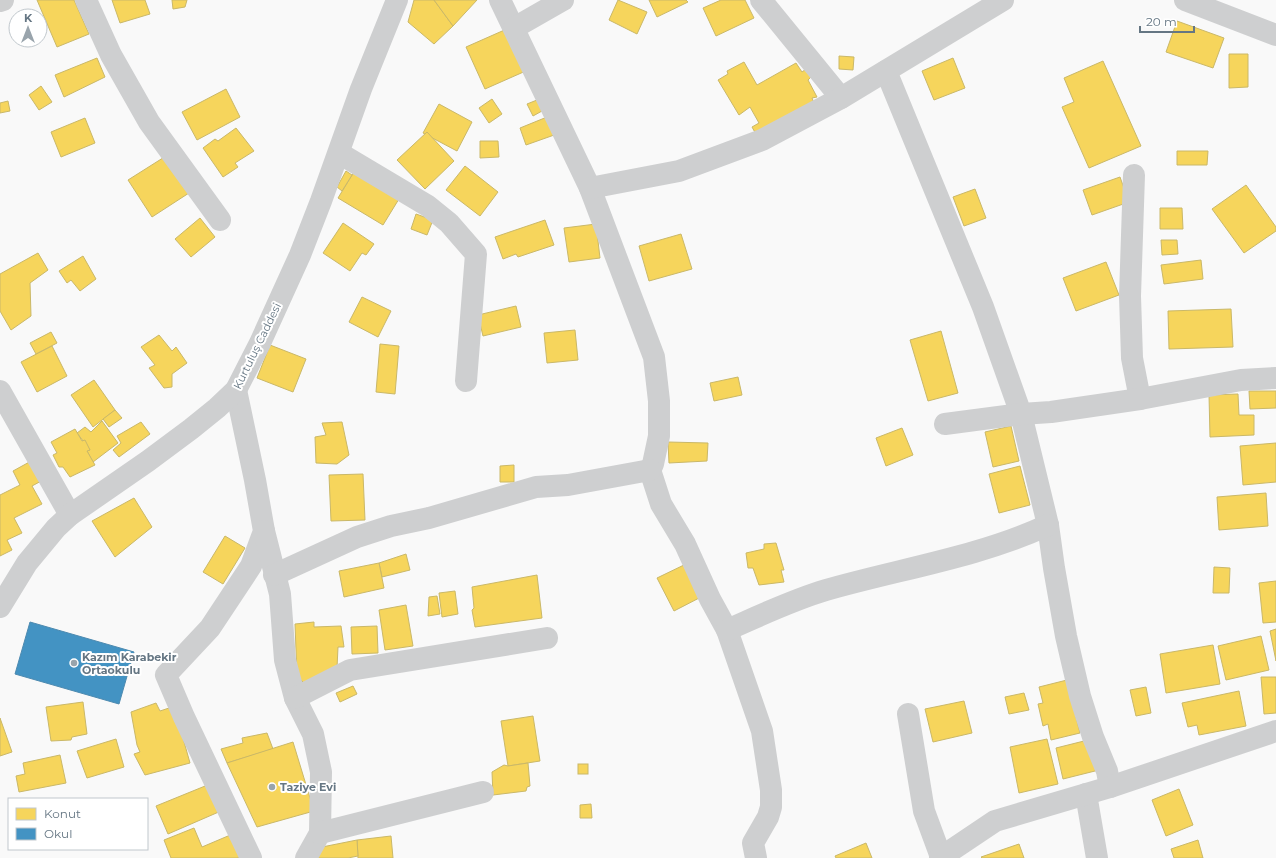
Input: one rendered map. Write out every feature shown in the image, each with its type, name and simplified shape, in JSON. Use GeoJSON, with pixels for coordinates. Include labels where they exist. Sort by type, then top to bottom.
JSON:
{"type":"FeatureCollection","features":[{"type":"Feature","properties":{"kind":"street"},"geometry":{"type":"LineString","coordinates":[[86,0],[112,55],[149,122],[220,220]]}},
{"type":"Feature","properties":{"kind":"street","name":"Kurtuluş Caddesi"},"geometry":{"type":"LineString","coordinates":[[0,607],[27,562],[56,528],[70,515],[191,429],[236,390],[244,376],[300,255],[339,153],[361,89],[397,0]]}},
{"type":"Feature","properties":{"kind":"street"},"geometry":{"type":"LineString","coordinates":[[500,0],[590,188],[628,292],[654,357],[659,401],[659,436],[653,464],[650,470],[661,504],[685,544],[710,599],[727,630],[762,731],[771,790],[771,807],[768,817],[753,842],[756,858]]}},
{"type":"Feature","properties":{"kind":"street"},"geometry":{"type":"LineString","coordinates":[[514,28],[563,0]]}},
{"type":"Feature","properties":{"kind":"street"},"geometry":{"type":"LineString","coordinates":[[761,0],[841,98]]}},
{"type":"Feature","properties":{"kind":"street"},"geometry":{"type":"LineString","coordinates":[[590,188],[679,172],[762,140],[841,98],[1003,0]]}},
{"type":"Feature","properties":{"kind":"street"},"geometry":{"type":"LineString","coordinates":[[1185,0],[1276,35]]}},
{"type":"Feature","properties":{"kind":"street"},"geometry":{"type":"LineString","coordinates":[[886,71],[983,307],[1021,414],[1048,525],[1066,636],[1080,696],[1093,737],[1107,772],[1110,787]]}},
{"type":"Feature","properties":{"kind":"street"},"geometry":{"type":"LineString","coordinates":[[339,153],[428,206],[449,222],[476,254],[466,381]]}},
{"type":"Feature","properties":{"kind":"street"},"geometry":{"type":"LineString","coordinates":[[1134,175],[1130,296],[1132,358],[1140,399]]}},
{"type":"Feature","properties":{"kind":"street"},"geometry":{"type":"LineString","coordinates":[[945,424],[1021,414],[1052,412],[1140,399],[1241,380],[1276,378]]}},
{"type":"Feature","properties":{"kind":"street"},"geometry":{"type":"LineString","coordinates":[[236,390],[264,531],[280,594],[285,660],[296,698],[313,734],[321,772],[320,833],[306,858]]}},
{"type":"Feature","properties":{"kind":"street"},"geometry":{"type":"LineString","coordinates":[[0,391],[70,515]]}},
{"type":"Feature","properties":{"kind":"street"},"geometry":{"type":"LineString","coordinates":[[274,575],[358,537],[391,526],[429,518],[536,487],[568,485],[650,470]]}},
{"type":"Feature","properties":{"kind":"street"},"geometry":{"type":"LineString","coordinates":[[727,630],[824,590],[993,546],[1021,537],[1048,525]]}},
{"type":"Feature","properties":{"kind":"street"},"geometry":{"type":"LineString","coordinates":[[250,858],[166,675],[210,628],[251,566],[264,531]]}},
{"type":"Feature","properties":{"kind":"street"},"geometry":{"type":"LineString","coordinates":[[296,698],[350,670],[547,638]]}},
{"type":"Feature","properties":{"kind":"street"},"geometry":{"type":"LineString","coordinates":[[908,714],[924,811],[940,858],[995,821],[1110,787],[1276,731]]}},
{"type":"Feature","properties":{"kind":"street"},"geometry":{"type":"LineString","coordinates":[[320,833],[483,792]]}},
{"type":"Feature","properties":{"kind":"street"},"geometry":{"type":"LineString","coordinates":[[1086,794],[1097,858]]}},
{"type":"Feature","properties":{"kind":"building: Konut"},"geometry":{"type":"Polygon","coordinates":[[[37,0],[74,0],[89,34],[57,47],[48,26],[48,8],[40,8],[37,0]]]}},
{"type":"Feature","properties":{"kind":"building: Konut"},"geometry":{"type":"Polygon","coordinates":[[[112,0],[145,0],[150,14],[120,23],[112,0]]]}},
{"type":"Feature","properties":{"kind":"building: Konut"},"geometry":{"type":"Polygon","coordinates":[[[172,0],[187,0],[185,7],[173,9],[172,0]]]}},
{"type":"Feature","properties":{"kind":"building: Konut"},"geometry":{"type":"Polygon","coordinates":[[[414,0],[434,0],[453,26],[434,44],[408,22],[414,0]]]}},
{"type":"Feature","properties":{"kind":"building: Konut"},"geometry":{"type":"Polygon","coordinates":[[[434,0],[477,0],[453,26],[434,0]]]}},
{"type":"Feature","properties":{"kind":"building: Konut"},"geometry":{"type":"Polygon","coordinates":[[[618,0],[647,12],[637,34],[609,20],[618,0]]]}},
{"type":"Feature","properties":{"kind":"building: Konut"},"geometry":{"type":"Polygon","coordinates":[[[649,0],[686,0],[688,2],[657,17],[649,0]]]}},
{"type":"Feature","properties":{"kind":"building: Konut"},"geometry":{"type":"Polygon","coordinates":[[[721,0],[745,0],[754,18],[716,36],[703,8],[721,0]]]}},
{"type":"Feature","properties":{"kind":"building: Konut"},"geometry":{"type":"Polygon","coordinates":[[[1177,21],[1224,38],[1213,68],[1166,52],[1177,21]]]}},
{"type":"Feature","properties":{"kind":"building: Konut"},"geometry":{"type":"Polygon","coordinates":[[[509,28],[528,70],[485,89],[466,47],[509,28]]]}},
{"type":"Feature","properties":{"kind":"building: Konut"},"geometry":{"type":"Polygon","coordinates":[[[1229,54],[1248,54],[1248,87],[1229,88],[1229,54]]]}},
{"type":"Feature","properties":{"kind":"building: Konut"},"geometry":{"type":"Polygon","coordinates":[[[839,56],[854,57],[853,70],[839,69],[839,56]]]}},
{"type":"Feature","properties":{"kind":"building: Konut"},"geometry":{"type":"Polygon","coordinates":[[[97,58],[105,77],[64,97],[55,75],[97,58]]]}},
{"type":"Feature","properties":{"kind":"building: Konut"},"geometry":{"type":"Polygon","coordinates":[[[953,58],[965,88],[934,100],[922,71],[953,58]]]}},
{"type":"Feature","properties":{"kind":"building: Konut"},"geometry":{"type":"Polygon","coordinates":[[[1103,61],[1141,146],[1089,168],[1062,107],[1074,102],[1064,78],[1103,61]]]}},
{"type":"Feature","properties":{"kind":"building: Konut"},"geometry":{"type":"Polygon","coordinates":[[[744,62],[757,85],[796,63],[802,72],[806,69],[812,76],[808,80],[817,97],[812,98],[814,103],[757,136],[752,127],[759,123],[750,107],[739,115],[718,80],[728,74],[727,71],[744,62]]]}},
{"type":"Feature","properties":{"kind":"building: Konut"},"geometry":{"type":"Polygon","coordinates":[[[41,86],[52,102],[39,110],[29,95],[41,86]]]}},
{"type":"Feature","properties":{"kind":"building: Konut"},"geometry":{"type":"Polygon","coordinates":[[[226,89],[240,117],[197,140],[182,112],[226,89]]]}},
{"type":"Feature","properties":{"kind":"building: Konut"},"geometry":{"type":"Polygon","coordinates":[[[492,99],[502,114],[489,123],[479,108],[492,99]]]}},
{"type":"Feature","properties":{"kind":"building: Konut"},"geometry":{"type":"Polygon","coordinates":[[[537,100],[542,111],[533,116],[527,104],[537,100]]]}},
{"type":"Feature","properties":{"kind":"building: Konut"},"geometry":{"type":"Polygon","coordinates":[[[8,101],[10,111],[0,113],[0,103],[8,101]]]}},
{"type":"Feature","properties":{"kind":"building: Konut"},"geometry":{"type":"Polygon","coordinates":[[[439,104],[472,122],[457,151],[423,133],[439,104]]]}},
{"type":"Feature","properties":{"kind":"building: Konut"},"geometry":{"type":"Polygon","coordinates":[[[547,117],[557,134],[526,145],[520,128],[547,117]]]}},
{"type":"Feature","properties":{"kind":"building: Konut"},"geometry":{"type":"Polygon","coordinates":[[[85,118],[95,143],[61,157],[51,132],[85,118]]]}},
{"type":"Feature","properties":{"kind":"building: Konut"},"geometry":{"type":"Polygon","coordinates":[[[236,128],[254,151],[235,163],[238,167],[223,177],[203,148],[215,139],[218,141],[236,128]]]}},
{"type":"Feature","properties":{"kind":"building: Konut"},"geometry":{"type":"Polygon","coordinates":[[[427,132],[454,161],[425,189],[397,160],[427,132]]]}},
{"type":"Feature","properties":{"kind":"building: Konut"},"geometry":{"type":"Polygon","coordinates":[[[480,141],[498,141],[499,157],[480,158],[480,141]]]}},
{"type":"Feature","properties":{"kind":"building: Konut"},"geometry":{"type":"Polygon","coordinates":[[[1177,151],[1208,151],[1207,165],[1177,165],[1177,151]]]}},
{"type":"Feature","properties":{"kind":"building: Konut"},"geometry":{"type":"Polygon","coordinates":[[[166,156],[189,193],[152,217],[128,180],[166,156]]]}},
{"type":"Feature","properties":{"kind":"building: Konut"},"geometry":{"type":"Polygon","coordinates":[[[465,166],[498,192],[480,216],[446,190],[465,166]]]}},
{"type":"Feature","properties":{"kind":"building: Konut"},"geometry":{"type":"Polygon","coordinates":[[[357,167],[402,194],[383,225],[338,198],[357,167]]]}},
{"type":"Feature","properties":{"kind":"building: Konut"},"geometry":{"type":"Polygon","coordinates":[[[346,171],[352,175],[342,191],[337,187],[346,171]]]}},
{"type":"Feature","properties":{"kind":"building: Konut"},"geometry":{"type":"Polygon","coordinates":[[[1120,177],[1129,202],[1092,215],[1083,190],[1120,177]]]}},
{"type":"Feature","properties":{"kind":"building: Konut"},"geometry":{"type":"Polygon","coordinates":[[[1246,185],[1276,227],[1276,231],[1244,253],[1212,209],[1246,185]]]}},
{"type":"Feature","properties":{"kind":"building: Konut"},"geometry":{"type":"Polygon","coordinates":[[[975,189],[986,218],[964,226],[953,197],[975,189]]]}},
{"type":"Feature","properties":{"kind":"building: Konut"},"geometry":{"type":"Polygon","coordinates":[[[1160,208],[1182,208],[1183,229],[1160,229],[1160,208]]]}},
{"type":"Feature","properties":{"kind":"building: Konut"},"geometry":{"type":"Polygon","coordinates":[[[416,214],[433,220],[427,235],[411,229],[416,214]]]}},
{"type":"Feature","properties":{"kind":"building: Konut"},"geometry":{"type":"Polygon","coordinates":[[[200,218],[215,237],[191,257],[175,239],[200,218]]]}},
{"type":"Feature","properties":{"kind":"building: Konut"},"geometry":{"type":"Polygon","coordinates":[[[545,220],[554,245],[518,257],[516,254],[503,259],[495,237],[545,220]]]}},
{"type":"Feature","properties":{"kind":"building: Konut"},"geometry":{"type":"Polygon","coordinates":[[[343,223],[374,244],[366,255],[362,253],[350,271],[323,253],[343,223]]]}},
{"type":"Feature","properties":{"kind":"building: Konut"},"geometry":{"type":"Polygon","coordinates":[[[596,224],[600,258],[569,262],[564,228],[596,224]]]}},
{"type":"Feature","properties":{"kind":"building: Konut"},"geometry":{"type":"Polygon","coordinates":[[[681,234],[692,269],[649,281],[639,246],[681,234]]]}},
{"type":"Feature","properties":{"kind":"building: Konut"},"geometry":{"type":"Polygon","coordinates":[[[1161,240],[1177,240],[1178,254],[1162,255],[1161,240]]]}},
{"type":"Feature","properties":{"kind":"building: Konut"},"geometry":{"type":"Polygon","coordinates":[[[38,253],[48,270],[30,283],[31,316],[11,330],[0,311],[0,274],[38,253]]]}},
{"type":"Feature","properties":{"kind":"building: Konut"},"geometry":{"type":"Polygon","coordinates":[[[83,256],[96,279],[80,291],[71,280],[67,283],[59,271],[83,256]]]}},
{"type":"Feature","properties":{"kind":"building: Konut"},"geometry":{"type":"Polygon","coordinates":[[[1201,260],[1203,279],[1164,284],[1161,265],[1201,260]]]}},
{"type":"Feature","properties":{"kind":"building: Konut"},"geometry":{"type":"Polygon","coordinates":[[[1106,262],[1119,295],[1076,311],[1063,278],[1106,262]]]}},
{"type":"Feature","properties":{"kind":"building: Konut"},"geometry":{"type":"Polygon","coordinates":[[[362,297],[391,311],[378,337],[349,322],[362,297]]]}},
{"type":"Feature","properties":{"kind":"building: Konut"},"geometry":{"type":"Polygon","coordinates":[[[516,306],[521,327],[483,336],[478,315],[516,306]]]}},
{"type":"Feature","properties":{"kind":"building: Konut"},"geometry":{"type":"Polygon","coordinates":[[[1231,309],[1233,347],[1169,349],[1168,311],[1231,309]]]}},
{"type":"Feature","properties":{"kind":"building: Konut"},"geometry":{"type":"Polygon","coordinates":[[[575,330],[578,360],[547,363],[544,333],[575,330]]]}},
{"type":"Feature","properties":{"kind":"building: Konut"},"geometry":{"type":"Polygon","coordinates":[[[941,331],[958,393],[928,401],[910,340],[941,331]]]}},
{"type":"Feature","properties":{"kind":"building: Konut"},"geometry":{"type":"Polygon","coordinates":[[[51,332],[57,343],[36,354],[30,343],[51,332]]]}},
{"type":"Feature","properties":{"kind":"building: Konut"},"geometry":{"type":"Polygon","coordinates":[[[159,335],[172,351],[176,347],[187,363],[172,374],[172,387],[164,388],[149,368],[155,365],[141,347],[159,335]]]}},
{"type":"Feature","properties":{"kind":"building: Konut"},"geometry":{"type":"Polygon","coordinates":[[[380,344],[399,346],[395,394],[376,392],[380,344]]]}},
{"type":"Feature","properties":{"kind":"building: Konut"},"geometry":{"type":"Polygon","coordinates":[[[270,345],[306,359],[293,392],[257,378],[270,345]]]}},
{"type":"Feature","properties":{"kind":"building: Konut"},"geometry":{"type":"Polygon","coordinates":[[[52,346],[67,376],[37,392],[21,362],[52,346]]]}},
{"type":"Feature","properties":{"kind":"building: Konut"},"geometry":{"type":"Polygon","coordinates":[[[738,377],[742,395],[714,401],[710,383],[738,377]]]}},
{"type":"Feature","properties":{"kind":"building: Konut"},"geometry":{"type":"Polygon","coordinates":[[[94,380],[115,410],[93,427],[71,395],[94,380]]]}},
{"type":"Feature","properties":{"kind":"building: Konut"},"geometry":{"type":"Polygon","coordinates":[[[1249,391],[1276,391],[1276,408],[1250,409],[1249,391]]]}},
{"type":"Feature","properties":{"kind":"building: Konut"},"geometry":{"type":"Polygon","coordinates":[[[1238,394],[1239,415],[1254,415],[1254,435],[1210,437],[1209,395],[1238,394]]]}},
{"type":"Feature","properties":{"kind":"building: Konut"},"geometry":{"type":"Polygon","coordinates":[[[115,410],[122,418],[109,427],[103,419],[115,410]]]}},
{"type":"Feature","properties":{"kind":"building: Konut"},"geometry":{"type":"Polygon","coordinates":[[[102,421],[118,443],[93,462],[87,451],[90,450],[77,433],[85,427],[91,432],[102,421]]]}},
{"type":"Feature","properties":{"kind":"building: Konut"},"geometry":{"type":"Polygon","coordinates":[[[141,422],[150,434],[119,457],[113,450],[121,443],[117,436],[141,422]]]}},
{"type":"Feature","properties":{"kind":"building: Konut"},"geometry":{"type":"Polygon","coordinates":[[[342,422],[349,455],[337,464],[316,463],[315,437],[326,435],[322,423],[342,422]]]}},
{"type":"Feature","properties":{"kind":"building: Konut"},"geometry":{"type":"Polygon","coordinates":[[[1011,426],[1019,461],[993,467],[985,432],[1011,426]]]}},
{"type":"Feature","properties":{"kind":"building: Konut"},"geometry":{"type":"Polygon","coordinates":[[[902,428],[913,455],[886,466],[876,438],[902,428]]]}},
{"type":"Feature","properties":{"kind":"building: Konut"},"geometry":{"type":"Polygon","coordinates":[[[75,429],[82,441],[85,440],[90,450],[87,451],[95,465],[70,477],[63,467],[59,467],[53,455],[57,453],[51,442],[75,429]]]}},
{"type":"Feature","properties":{"kind":"building: Konut"},"geometry":{"type":"Polygon","coordinates":[[[668,442],[708,443],[707,461],[669,463],[668,442]]]}},
{"type":"Feature","properties":{"kind":"building: Konut"},"geometry":{"type":"Polygon","coordinates":[[[1276,443],[1276,482],[1243,485],[1240,446],[1276,443]]]}},
{"type":"Feature","properties":{"kind":"building: Konut"},"geometry":{"type":"Polygon","coordinates":[[[33,460],[43,480],[32,486],[42,504],[14,518],[22,533],[7,540],[12,550],[0,556],[0,495],[20,485],[13,471],[33,460]]]}},
{"type":"Feature","properties":{"kind":"building: Konut"},"geometry":{"type":"Polygon","coordinates":[[[514,465],[514,482],[500,482],[500,466],[514,465]]]}},
{"type":"Feature","properties":{"kind":"building: Konut"},"geometry":{"type":"Polygon","coordinates":[[[1020,466],[1030,505],[999,513],[989,474],[1020,466]]]}},
{"type":"Feature","properties":{"kind":"building: Konut"},"geometry":{"type":"Polygon","coordinates":[[[363,474],[365,520],[331,521],[329,475],[363,474]]]}},
{"type":"Feature","properties":{"kind":"building: Konut"},"geometry":{"type":"Polygon","coordinates":[[[1266,493],[1268,526],[1219,530],[1217,497],[1266,493]]]}},
{"type":"Feature","properties":{"kind":"building: Konut"},"geometry":{"type":"Polygon","coordinates":[[[134,498],[152,527],[115,557],[92,521],[134,498]]]}},
{"type":"Feature","properties":{"kind":"building: Konut"},"geometry":{"type":"Polygon","coordinates":[[[225,536],[245,548],[223,584],[203,572],[225,536]]]}},
{"type":"Feature","properties":{"kind":"building: Konut"},"geometry":{"type":"Polygon","coordinates":[[[776,543],[784,570],[781,570],[784,582],[759,585],[753,568],[748,568],[746,553],[764,549],[764,544],[776,543]]]}},
{"type":"Feature","properties":{"kind":"building: Konut"},"geometry":{"type":"Polygon","coordinates":[[[406,554],[410,570],[382,577],[379,563],[406,554]]]}},
{"type":"Feature","properties":{"kind":"building: Konut"},"geometry":{"type":"Polygon","coordinates":[[[379,563],[384,588],[344,597],[339,571],[379,563]]]}},
{"type":"Feature","properties":{"kind":"building: Konut"},"geometry":{"type":"Polygon","coordinates":[[[686,564],[703,596],[674,611],[657,578],[686,564]]]}},
{"type":"Feature","properties":{"kind":"building: Konut"},"geometry":{"type":"Polygon","coordinates":[[[1214,567],[1230,568],[1229,593],[1213,593],[1214,567]]]}},
{"type":"Feature","properties":{"kind":"building: Konut"},"geometry":{"type":"Polygon","coordinates":[[[537,575],[542,618],[475,627],[472,610],[474,608],[472,587],[537,575]]]}},
{"type":"Feature","properties":{"kind":"building: Konut"},"geometry":{"type":"Polygon","coordinates":[[[1276,581],[1276,622],[1263,623],[1259,583],[1276,581]]]}},
{"type":"Feature","properties":{"kind":"building: Konut"},"geometry":{"type":"Polygon","coordinates":[[[455,591],[458,614],[442,617],[439,593],[455,591]]]}},
{"type":"Feature","properties":{"kind":"building: Konut"},"geometry":{"type":"Polygon","coordinates":[[[437,596],[440,614],[428,616],[429,597],[437,596]]]}},
{"type":"Feature","properties":{"kind":"building: Konut"},"geometry":{"type":"Polygon","coordinates":[[[406,605],[413,646],[385,650],[379,610],[406,605]]]}},
{"type":"Feature","properties":{"kind":"building: Konut"},"geometry":{"type":"Polygon","coordinates":[[[314,622],[314,627],[341,626],[344,647],[338,647],[337,668],[304,683],[297,676],[295,624],[314,622]]]}},
{"type":"Feature","properties":{"kind":"building: Konut"},"geometry":{"type":"Polygon","coordinates":[[[377,626],[378,653],[352,654],[351,627],[377,626]]]}},
{"type":"Feature","properties":{"kind":"building: Konut"},"geometry":{"type":"Polygon","coordinates":[[[1276,629],[1276,661],[1270,631],[1276,629]]]}},
{"type":"Feature","properties":{"kind":"building: Konut"},"geometry":{"type":"Polygon","coordinates":[[[1261,636],[1269,670],[1226,680],[1218,646],[1261,636]]]}},
{"type":"Feature","properties":{"kind":"building: Konut"},"geometry":{"type":"Polygon","coordinates":[[[1213,645],[1220,684],[1166,693],[1160,654],[1213,645]]]}},
{"type":"Feature","properties":{"kind":"building: Konut"},"geometry":{"type":"Polygon","coordinates":[[[1261,677],[1276,677],[1276,713],[1264,714],[1261,677]]]}},
{"type":"Feature","properties":{"kind":"building: Konut"},"geometry":{"type":"Polygon","coordinates":[[[1067,680],[1080,733],[1051,740],[1048,724],[1043,726],[1038,704],[1043,703],[1039,687],[1067,680]]]}},
{"type":"Feature","properties":{"kind":"building: Konut"},"geometry":{"type":"Polygon","coordinates":[[[353,686],[357,694],[340,702],[336,693],[353,686]]]}},
{"type":"Feature","properties":{"kind":"building: Konut"},"geometry":{"type":"Polygon","coordinates":[[[1146,687],[1151,713],[1136,716],[1130,690],[1146,687]]]}},
{"type":"Feature","properties":{"kind":"building: Konut"},"geometry":{"type":"Polygon","coordinates":[[[1239,691],[1246,726],[1199,735],[1197,725],[1188,727],[1182,703],[1239,691]]]}},
{"type":"Feature","properties":{"kind":"building: Konut"},"geometry":{"type":"Polygon","coordinates":[[[1024,693],[1029,710],[1009,714],[1005,697],[1024,693]]]}},
{"type":"Feature","properties":{"kind":"building: Konut"},"geometry":{"type":"Polygon","coordinates":[[[964,701],[972,733],[933,742],[925,709],[964,701]]]}},
{"type":"Feature","properties":{"kind":"building: Konut"},"geometry":{"type":"Polygon","coordinates":[[[83,702],[87,734],[72,737],[71,740],[51,741],[46,707],[83,702]]]}},
{"type":"Feature","properties":{"kind":"building: Konut"},"geometry":{"type":"Polygon","coordinates":[[[156,703],[160,711],[169,708],[181,731],[190,763],[145,775],[134,754],[140,752],[137,745],[131,712],[156,703]]]}},
{"type":"Feature","properties":{"kind":"building: Konut"},"geometry":{"type":"Polygon","coordinates":[[[533,716],[540,761],[508,766],[501,721],[533,716]]]}},
{"type":"Feature","properties":{"kind":"building: Konut"},"geometry":{"type":"Polygon","coordinates":[[[0,718],[12,752],[0,756],[0,718]]]}},
{"type":"Feature","properties":{"kind":"building: Konut"},"geometry":{"type":"Polygon","coordinates":[[[267,733],[273,749],[227,763],[221,749],[243,743],[242,738],[267,733]]]}},
{"type":"Feature","properties":{"kind":"building: Konut"},"geometry":{"type":"Polygon","coordinates":[[[116,739],[124,767],[87,778],[77,751],[116,739]]]}},
{"type":"Feature","properties":{"kind":"building: Konut"},"geometry":{"type":"Polygon","coordinates":[[[1047,739],[1058,784],[1019,793],[1010,747],[1047,739]]]}},
{"type":"Feature","properties":{"kind":"building: Konut"},"geometry":{"type":"Polygon","coordinates":[[[1092,739],[1099,770],[1063,779],[1056,748],[1092,739]]]}},
{"type":"Feature","properties":{"kind":"building: Konut","name":"Taziye Evi"},"geometry":{"type":"Polygon","coordinates":[[[293,742],[314,811],[257,827],[227,763],[293,742]]]}},
{"type":"Feature","properties":{"kind":"building: Konut"},"geometry":{"type":"Polygon","coordinates":[[[60,755],[66,783],[19,792],[16,776],[25,774],[23,763],[60,755]]]}},
{"type":"Feature","properties":{"kind":"building: Konut"},"geometry":{"type":"Polygon","coordinates":[[[528,763],[530,786],[527,787],[526,791],[493,795],[492,772],[504,765],[508,766],[528,763]]]}},
{"type":"Feature","properties":{"kind":"building: Konut"},"geometry":{"type":"Polygon","coordinates":[[[578,764],[588,764],[588,774],[578,774],[578,764]]]}},
{"type":"Feature","properties":{"kind":"building: Konut"},"geometry":{"type":"Polygon","coordinates":[[[210,784],[221,811],[168,834],[156,806],[210,784]]]}},
{"type":"Feature","properties":{"kind":"building: Konut"},"geometry":{"type":"Polygon","coordinates":[[[1179,789],[1193,825],[1166,836],[1152,800],[1179,789]]]}},
{"type":"Feature","properties":{"kind":"building: Konut"},"geometry":{"type":"Polygon","coordinates":[[[591,804],[592,818],[580,818],[580,805],[591,804]]]}},
{"type":"Feature","properties":{"kind":"building: Konut"},"geometry":{"type":"Polygon","coordinates":[[[194,828],[202,847],[235,833],[244,855],[237,858],[171,858],[164,840],[194,828]]]}},
{"type":"Feature","properties":{"kind":"building: Konut"},"geometry":{"type":"Polygon","coordinates":[[[391,836],[393,858],[358,858],[357,840],[391,836]]]}},
{"type":"Feature","properties":{"kind":"building: Konut"},"geometry":{"type":"Polygon","coordinates":[[[357,840],[358,856],[348,858],[318,858],[322,847],[357,840]]]}},
{"type":"Feature","properties":{"kind":"building: Konut"},"geometry":{"type":"Polygon","coordinates":[[[1198,840],[1203,858],[1174,858],[1171,849],[1198,840]]]}},
{"type":"Feature","properties":{"kind":"building: Konut"},"geometry":{"type":"Polygon","coordinates":[[[866,843],[872,858],[836,858],[835,856],[866,843]]]}},
{"type":"Feature","properties":{"kind":"building: Konut"},"geometry":{"type":"Polygon","coordinates":[[[1019,844],[1024,858],[981,857],[1019,844]]]}},
{"type":"Feature","properties":{"kind":"building: Okul","name":"Kazım Karabekir Ortaokulu"},"geometry":{"type":"Polygon","coordinates":[[[30,622],[134,652],[119,704],[15,674],[30,622]]]}},
{"type":"Feature","properties":{"kind":"place","name":"Kazım Karabekir Ortaokulu"},"geometry":{"type":"Point","coordinates":[74,663]}},
{"type":"Feature","properties":{"kind":"place","name":"Taziye Evi"},"geometry":{"type":"Point","coordinates":[272,787]}}]}
